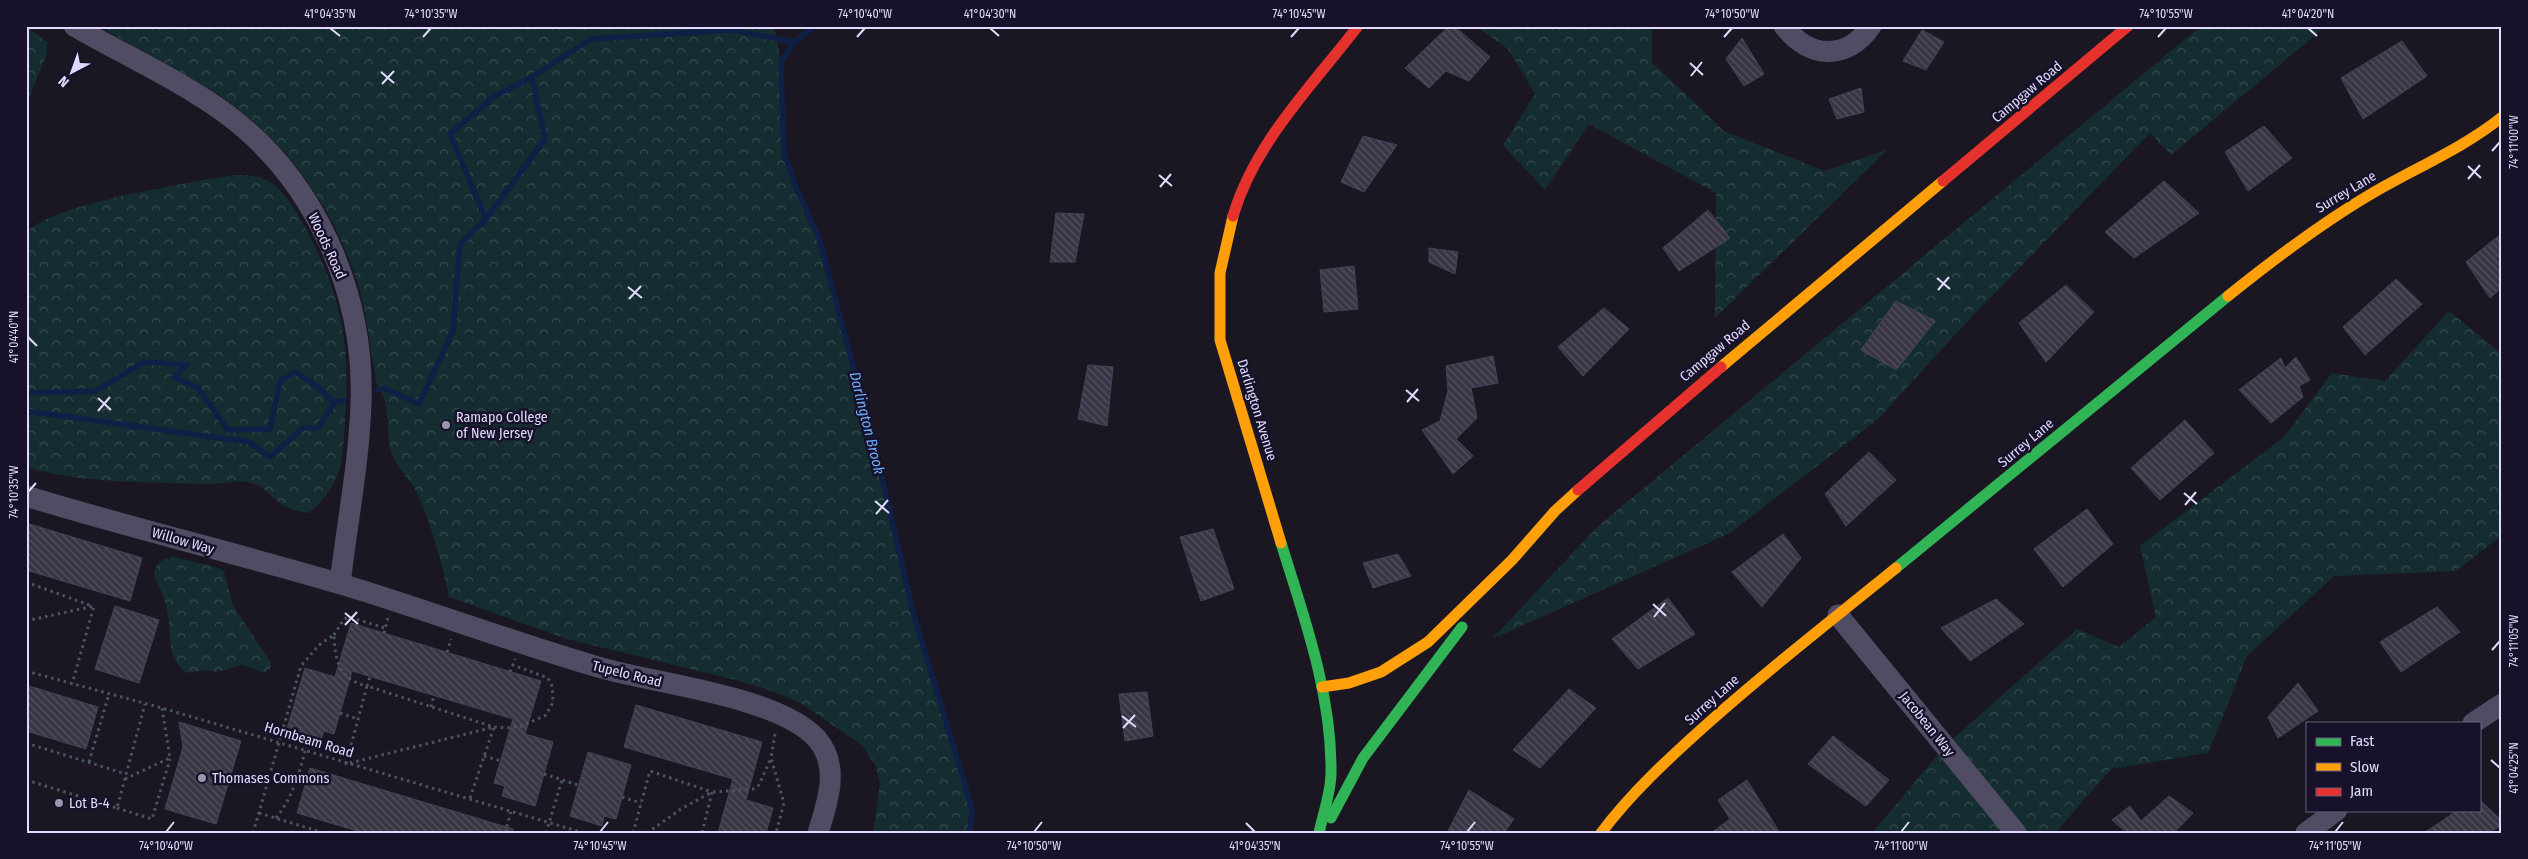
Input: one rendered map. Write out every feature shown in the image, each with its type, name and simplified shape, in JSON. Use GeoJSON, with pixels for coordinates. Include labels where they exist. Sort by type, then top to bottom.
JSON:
{"type":"FeatureCollection","features":[{"type":"Feature","properties":{"kind":"main road","name":"Darlington Avenue"},"geometry":{"type":"LineString","coordinates":[[1318,833],[1331,775],[1329,723],[1308,632],[1220,340],[1217,309],[1219,276],[1227,233],[1237,202],[1253,166],[1270,139],[1358,26]]}},
{"type":"Feature","properties":{"kind":"main road","name":"Campgaw Road"},"geometry":{"type":"LineString","coordinates":[[1322,687],[1349,683],[1381,672],[1404,660],[1428,642],[1512,560],[1555,511],[1620,452],[2128,26]]}},
{"type":"Feature","properties":{"kind":"main road","name":"Surrey Lane"},"geometry":{"type":"LineString","coordinates":[[1600,833],[1652,773],[1748,687],[1952,524],[2270,262],[2323,223],[2385,186],[2460,146],[2502,117]]}},
{"type":"Feature","properties":{"kind":"main road"},"geometry":{"type":"LineString","coordinates":[[1324,833],[1363,758],[1512,560]]}},
{"type":"Feature","properties":{"kind":"street","name":"Woods Road"},"geometry":{"type":"LineString","coordinates":[[74,26],[199,95],[250,134],[273,157],[294,183],[327,239],[341,272],[351,304],[360,370],[358,436],[340,584]]}},
{"type":"Feature","properties":{"kind":"street"},"geometry":{"type":"LineString","coordinates":[[1784,26],[1794,39],[1814,49],[1835,52],[1854,45],[1871,26]]}},
{"type":"Feature","properties":{"kind":"street","name":"Willow Way"},"geometry":{"type":"LineString","coordinates":[[26,496],[340,584]]}},
{"type":"Feature","properties":{"kind":"street","name":"Tupelo Road"},"geometry":{"type":"LineString","coordinates":[[340,584],[598,667],[755,704],[784,716],[817,739],[828,762],[831,774],[830,786],[818,833]]}},
{"type":"Feature","properties":{"kind":"street","name":"Jacobean Way"},"geometry":{"type":"LineString","coordinates":[[1838,615],[2016,833]]}},
{"type":"Feature","properties":{"kind":"street"},"geometry":{"type":"LineString","coordinates":[[2475,722],[2502,704]]}},
{"type":"Feature","properties":{"kind":"street"},"geometry":{"type":"LineString","coordinates":[[2306,833],[2334,812]]}},
{"type":"Feature","properties":{"kind":"path"},"geometry":{"type":"LineString","coordinates":[[26,582],[94,606]]}},
{"type":"Feature","properties":{"kind":"path"},"geometry":{"type":"LineString","coordinates":[[26,621],[94,606]]}},
{"type":"Feature","properties":{"kind":"path"},"geometry":{"type":"LineString","coordinates":[[72,684],[94,606]]}},
{"type":"Feature","properties":{"kind":"path"},"geometry":{"type":"LineString","coordinates":[[253,833],[301,666],[319,645],[334,635],[344,619],[349,617],[385,628]]}},
{"type":"Feature","properties":{"kind":"path"},"geometry":{"type":"LineString","coordinates":[[334,635],[335,657],[339,667],[351,680],[494,727]]}},
{"type":"Feature","properties":{"kind":"path"},"geometry":{"type":"LineString","coordinates":[[510,672],[521,642]]}},
{"type":"Feature","properties":{"kind":"path"},"geometry":{"type":"LineString","coordinates":[[370,677],[346,764],[494,727],[522,726],[537,721],[546,715],[552,704],[552,686],[548,678],[513,665]]}},
{"type":"Feature","properties":{"kind":"path","name":"Hornbeam Road"},"geometry":{"type":"LineString","coordinates":[[26,671],[162,708],[584,833]]}},
{"type":"Feature","properties":{"kind":"path"},"geometry":{"type":"LineString","coordinates":[[89,762],[109,694]]}},
{"type":"Feature","properties":{"kind":"path"},"geometry":{"type":"LineString","coordinates":[[430,707],[434,696]]}},
{"type":"Feature","properties":{"kind":"path"},"geometry":{"type":"LineString","coordinates":[[117,808],[145,704]]}},
{"type":"Feature","properties":{"kind":"path"},"geometry":{"type":"LineString","coordinates":[[26,780],[152,819],[170,758],[162,708]]}},
{"type":"Feature","properties":{"kind":"path"},"geometry":{"type":"LineString","coordinates":[[340,713],[358,719]]}},
{"type":"Feature","properties":{"kind":"path"},"geometry":{"type":"LineString","coordinates":[[632,833],[650,771],[712,792],[753,789],[759,785],[771,758],[775,733],[784,716]]}},
{"type":"Feature","properties":{"kind":"path"},"geometry":{"type":"LineString","coordinates":[[470,798],[494,727]]}},
{"type":"Feature","properties":{"kind":"path"},"geometry":{"type":"LineString","coordinates":[[26,743],[126,774]]}},
{"type":"Feature","properties":{"kind":"path"},"geometry":{"type":"LineString","coordinates":[[276,818],[289,800],[306,751]]}},
{"type":"Feature","properties":{"kind":"path"},"geometry":{"type":"LineString","coordinates":[[484,756],[501,761]]}},
{"type":"Feature","properties":{"kind":"path"},"geometry":{"type":"LineString","coordinates":[[125,779],[170,758]]}},
{"type":"Feature","properties":{"kind":"path"},"geometry":{"type":"LineString","coordinates":[[771,758],[784,803],[776,833]]}},
{"type":"Feature","properties":{"kind":"path"},"geometry":{"type":"LineString","coordinates":[[544,774],[578,786]]}},
{"type":"Feature","properties":{"kind":"path"},"geometry":{"type":"LineString","coordinates":[[546,833],[562,780]]}},
{"type":"Feature","properties":{"kind":"path"},"geometry":{"type":"LineString","coordinates":[[647,833],[712,792]]}},
{"type":"Feature","properties":{"kind":"path"},"geometry":{"type":"LineString","coordinates":[[702,833],[712,792]]}},
{"type":"Feature","properties":{"kind":"path"},"geometry":{"type":"LineString","coordinates":[[622,797],[641,803]]}},
{"type":"Feature","properties":{"kind":"path"},"geometry":{"type":"LineString","coordinates":[[505,833],[511,811]]}},
{"type":"Feature","properties":{"kind":"path"},"geometry":{"type":"LineString","coordinates":[[259,814],[324,833]]}},
{"type":"Feature","properties":{"kind":"green space"},"geometry":{"type":"Polygon","coordinates":[[[26,26],[47,42],[47,53],[26,105],[26,26]]]}},
{"type":"Feature","properties":{"kind":"green space"},"geometry":{"type":"Polygon","coordinates":[[[98,26],[774,26],[781,62],[784,153],[797,190],[819,238],[877,456],[913,612],[972,808],[970,833],[873,833],[880,783],[876,766],[862,745],[802,704],[772,691],[736,680],[567,639],[449,597],[425,513],[415,489],[398,466],[391,451],[386,408],[376,381],[367,323],[359,288],[337,232],[323,205],[287,156],[244,114],[190,77],[98,26]]]}},
{"type":"Feature","properties":{"kind":"green space"},"geometry":{"type":"Polygon","coordinates":[[[1476,26],[1652,26],[1652,62],[1724,131],[1824,171],[1887,150],[1715,318],[1716,193],[1589,124],[1545,190],[1503,145],[1535,94],[1508,49],[1476,26]]]}},
{"type":"Feature","properties":{"kind":"green space"},"geometry":{"type":"Polygon","coordinates":[[[2201,26],[2326,26],[2171,155],[2150,133],[1963,326],[1878,419],[1730,533],[1492,639],[1597,527],[2201,26]]]}},
{"type":"Feature","properties":{"kind":"green space"},"geometry":{"type":"Polygon","coordinates":[[[233,175],[259,177],[269,181],[283,194],[313,242],[334,294],[342,324],[346,356],[346,405],[344,441],[340,465],[338,474],[326,496],[308,513],[286,507],[265,489],[252,483],[211,484],[117,481],[69,477],[26,467],[26,233],[41,222],[63,212],[155,189],[233,175]]]}},
{"type":"Feature","properties":{"kind":"green space"},"geometry":{"type":"Polygon","coordinates":[[[2449,311],[2502,354],[2502,535],[2456,571],[2334,576],[2247,656],[2208,753],[2111,769],[2055,833],[1872,833],[1947,744],[2077,629],[2119,647],[2156,617],[2140,546],[2284,437],[2332,373],[2385,381],[2449,311]]]}},
{"type":"Feature","properties":{"kind":"green space"},"geometry":{"type":"Polygon","coordinates":[[[175,557],[219,568],[224,572],[233,605],[271,663],[270,669],[264,673],[242,665],[217,672],[205,670],[186,673],[179,666],[170,643],[166,604],[154,573],[161,561],[175,557]]]}},
{"type":"Feature","properties":{"kind":"building"},"geometry":{"type":"Polygon","coordinates":[[[1449,26],[1454,26],[1490,57],[1469,81],[1446,71],[1429,88],[1405,68],[1449,26]]]}},
{"type":"Feature","properties":{"kind":"building"},"geometry":{"type":"Polygon","coordinates":[[[1922,30],[1944,42],[1926,70],[1903,61],[1922,30]]]}},
{"type":"Feature","properties":{"kind":"building"},"geometry":{"type":"Polygon","coordinates":[[[1742,38],[1764,74],[1744,86],[1726,59],[1742,38]]]}},
{"type":"Feature","properties":{"kind":"building"},"geometry":{"type":"Polygon","coordinates":[[[2402,41],[2427,76],[2363,119],[2341,78],[2402,41]]]}},
{"type":"Feature","properties":{"kind":"building"},"geometry":{"type":"Polygon","coordinates":[[[1861,88],[1864,112],[1837,119],[1829,99],[1861,88]]]}},
{"type":"Feature","properties":{"kind":"building"},"geometry":{"type":"Polygon","coordinates":[[[2264,126],[2292,158],[2248,191],[2225,152],[2264,126]]]}},
{"type":"Feature","properties":{"kind":"building"},"geometry":{"type":"Polygon","coordinates":[[[1363,136],[1397,145],[1364,192],[1341,182],[1363,136]]]}},
{"type":"Feature","properties":{"kind":"building"},"geometry":{"type":"Polygon","coordinates":[[[2164,181],[2199,213],[2134,258],[2105,232],[2164,181]]]}},
{"type":"Feature","properties":{"kind":"building"},"geometry":{"type":"Polygon","coordinates":[[[1708,210],[1730,238],[1679,271],[1663,248],[1708,210]]]}},
{"type":"Feature","properties":{"kind":"building"},"geometry":{"type":"Polygon","coordinates":[[[1056,213],[1084,214],[1075,262],[1050,262],[1056,213]]]}},
{"type":"Feature","properties":{"kind":"building"},"geometry":{"type":"Polygon","coordinates":[[[2502,233],[2502,287],[2490,298],[2466,262],[2502,233]]]}},
{"type":"Feature","properties":{"kind":"building"},"geometry":{"type":"Polygon","coordinates":[[[1429,248],[1458,252],[1455,274],[1429,262],[1429,248]]]}},
{"type":"Feature","properties":{"kind":"building"},"geometry":{"type":"Polygon","coordinates":[[[1354,266],[1358,309],[1324,312],[1320,270],[1354,266]]]}},
{"type":"Feature","properties":{"kind":"building"},"geometry":{"type":"Polygon","coordinates":[[[2396,279],[2422,304],[2365,355],[2343,327],[2396,279]]]}},
{"type":"Feature","properties":{"kind":"building"},"geometry":{"type":"Polygon","coordinates":[[[2066,285],[2094,312],[2046,362],[2019,323],[2066,285]]]}},
{"type":"Feature","properties":{"kind":"building"},"geometry":{"type":"Polygon","coordinates":[[[1896,301],[1935,321],[1896,370],[1861,350],[1896,301]]]}},
{"type":"Feature","properties":{"kind":"building"},"geometry":{"type":"Polygon","coordinates":[[[1604,308],[1629,329],[1583,376],[1558,347],[1604,308]]]}},
{"type":"Feature","properties":{"kind":"building"},"geometry":{"type":"Polygon","coordinates":[[[1493,356],[1498,383],[1471,388],[1477,418],[1456,439],[1473,456],[1453,474],[1422,430],[1440,421],[1448,391],[1446,366],[1493,356]]]}},
{"type":"Feature","properties":{"kind":"building"},"geometry":{"type":"Polygon","coordinates":[[[2296,357],[2310,380],[2299,386],[2303,397],[2271,423],[2239,390],[2281,358],[2285,368],[2296,357]]]}},
{"type":"Feature","properties":{"kind":"building"},"geometry":{"type":"Polygon","coordinates":[[[1088,365],[1113,367],[1107,426],[1078,419],[1088,365]]]}},
{"type":"Feature","properties":{"kind":"building"},"geometry":{"type":"Polygon","coordinates":[[[2185,420],[2214,453],[2160,500],[2131,468],[2185,420]]]}},
{"type":"Feature","properties":{"kind":"building"},"geometry":{"type":"Polygon","coordinates":[[[1869,452],[1896,480],[1846,526],[1825,494],[1869,452]]]}},
{"type":"Feature","properties":{"kind":"building"},"geometry":{"type":"Polygon","coordinates":[[[2087,509],[2113,544],[2063,587],[2034,549],[2087,509]]]}},
{"type":"Feature","properties":{"kind":"building"},"geometry":{"type":"Polygon","coordinates":[[[26,523],[142,558],[130,601],[26,570],[26,523]]]}},
{"type":"Feature","properties":{"kind":"building"},"geometry":{"type":"Polygon","coordinates":[[[1213,529],[1234,589],[1201,601],[1180,537],[1213,529]]]}},
{"type":"Feature","properties":{"kind":"building"},"geometry":{"type":"Polygon","coordinates":[[[1783,534],[1801,558],[1762,607],[1732,572],[1783,534]]]}},
{"type":"Feature","properties":{"kind":"building"},"geometry":{"type":"Polygon","coordinates":[[[1398,554],[1411,576],[1373,588],[1363,563],[1398,554]]]}},
{"type":"Feature","properties":{"kind":"building"},"geometry":{"type":"Polygon","coordinates":[[[1668,598],[1695,634],[1638,669],[1612,639],[1668,598]]]}},
{"type":"Feature","properties":{"kind":"building"},"geometry":{"type":"Polygon","coordinates":[[[1996,599],[2024,624],[1970,661],[1941,628],[1996,599]]]}},
{"type":"Feature","properties":{"kind":"building"},"geometry":{"type":"Polygon","coordinates":[[[115,606],[159,620],[139,683],[95,669],[115,606]]]}},
{"type":"Feature","properties":{"kind":"building"},"geometry":{"type":"Polygon","coordinates":[[[2437,607],[2460,632],[2401,672],[2380,642],[2437,607]]]}},
{"type":"Feature","properties":{"kind":"building"},"geometry":{"type":"Polygon","coordinates":[[[351,623],[541,681],[525,734],[553,742],[535,806],[502,796],[505,786],[494,783],[513,719],[352,671],[334,734],[324,731],[320,743],[286,732],[305,668],[335,677],[351,623]]]}},
{"type":"Feature","properties":{"kind":"building"},"geometry":{"type":"Polygon","coordinates":[[[2298,683],[2318,711],[2278,738],[2268,717],[2298,683]]]}},
{"type":"Feature","properties":{"kind":"building"},"geometry":{"type":"Polygon","coordinates":[[[26,685],[98,707],[86,749],[26,731],[26,685]]]}},
{"type":"Feature","properties":{"kind":"building"},"geometry":{"type":"Polygon","coordinates":[[[1569,689],[1596,708],[1540,768],[1513,750],[1569,689]]]}},
{"type":"Feature","properties":{"kind":"building"},"geometry":{"type":"Polygon","coordinates":[[[1147,692],[1153,736],[1125,741],[1119,694],[1147,692]]]}},
{"type":"Feature","properties":{"kind":"building"},"geometry":{"type":"Polygon","coordinates":[[[636,705],[762,742],[746,800],[773,808],[766,833],[718,833],[733,779],[624,747],[636,705]]]}},
{"type":"Feature","properties":{"kind":"building","name":"Thomases Commons"},"geometry":{"type":"Polygon","coordinates":[[[179,722],[241,741],[216,824],[165,809],[183,747],[179,722]]]}},
{"type":"Feature","properties":{"kind":"building"},"geometry":{"type":"Polygon","coordinates":[[[1833,736],[1889,780],[1866,806],[1808,764],[1833,736]]]}},
{"type":"Feature","properties":{"kind":"building"},"geometry":{"type":"Polygon","coordinates":[[[588,752],[631,765],[616,819],[604,816],[602,826],[570,816],[588,752]]]}},
{"type":"Feature","properties":{"kind":"building"},"geometry":{"type":"Polygon","coordinates":[[[310,768],[513,829],[513,833],[364,833],[297,813],[310,768]]]}},
{"type":"Feature","properties":{"kind":"building"},"geometry":{"type":"Polygon","coordinates":[[[1747,780],[1780,833],[1711,833],[1730,819],[1718,800],[1747,780]]]}},
{"type":"Feature","properties":{"kind":"building"},"geometry":{"type":"Polygon","coordinates":[[[1469,790],[1514,819],[1504,833],[1447,833],[1469,790]]]}},
{"type":"Feature","properties":{"kind":"building"},"geometry":{"type":"Polygon","coordinates":[[[2169,796],[2193,813],[2174,833],[2127,833],[2112,820],[2130,806],[2141,821],[2169,796]]]}},
{"type":"Feature","properties":{"kind":"building"},"geometry":{"type":"Polygon","coordinates":[[[2480,800],[2502,821],[2502,825],[2488,833],[2424,833],[2455,812],[2480,812],[2480,800]]]}},
{"type":"Feature","properties":{"kind":"waterway","name":"Darlington Brook"},"geometry":{"type":"LineString","coordinates":[[815,26],[794,42],[781,62],[784,153],[797,190],[819,238],[877,456],[913,612],[972,808],[970,833]]}},
{"type":"Feature","properties":{"kind":"waterway"},"geometry":{"type":"LineString","coordinates":[[377,390],[384,388],[419,404],[453,331],[460,244],[486,219],[545,139],[532,77],[591,39],[732,30],[794,42]]}},
{"type":"Feature","properties":{"kind":"waterway"},"geometry":{"type":"LineString","coordinates":[[486,219],[450,134],[495,96],[532,77]]}},
{"type":"Feature","properties":{"kind":"waterway"},"geometry":{"type":"LineString","coordinates":[[26,393],[96,391],[144,362],[187,365],[174,377],[198,388],[228,430],[270,429],[280,381],[295,372],[318,387],[334,403]]}},
{"type":"Feature","properties":{"kind":"waterway"},"geometry":{"type":"LineString","coordinates":[[26,411],[249,442],[270,457],[303,428],[318,428],[334,403],[344,400]]}},
{"type":"Feature","properties":{"kind":"traffic: fast"},"geometry":{"type":"LineString","coordinates":[[1896,568],[2228,296]]}},
{"type":"Feature","properties":{"kind":"traffic: fast"},"geometry":{"type":"LineString","coordinates":[[1281,543],[1315,656],[1327,714],[1331,780],[1319,833]]}},
{"type":"Feature","properties":{"kind":"traffic: fast"},"geometry":{"type":"LineString","coordinates":[[1331,818],[1363,758],[1462,627]]}},
{"type":"Feature","properties":{"kind":"traffic: slow"},"geometry":{"type":"LineString","coordinates":[[2228,296],[2280,255],[2334,217],[2371,194],[2471,139],[2502,117]]}},
{"type":"Feature","properties":{"kind":"traffic: slow"},"geometry":{"type":"LineString","coordinates":[[1721,367],[1943,181]]}},
{"type":"Feature","properties":{"kind":"traffic: slow"},"geometry":{"type":"LineString","coordinates":[[1233,216],[1220,273],[1220,340],[1281,543]]}},
{"type":"Feature","properties":{"kind":"traffic: slow"},"geometry":{"type":"LineString","coordinates":[[1322,687],[1349,683],[1381,672],[1428,642],[1512,560],[1555,511],[1578,490]]}},
{"type":"Feature","properties":{"kind":"traffic: slow"},"geometry":{"type":"LineString","coordinates":[[1601,833],[1664,763],[1706,725],[1776,665],[1896,568]]}},
{"type":"Feature","properties":{"kind":"traffic: jam"},"geometry":{"type":"LineString","coordinates":[[1233,216],[1255,164],[1270,139],[1286,116],[1358,26]]}},
{"type":"Feature","properties":{"kind":"traffic: jam"},"geometry":{"type":"LineString","coordinates":[[1943,181],[2128,26]]}},
{"type":"Feature","properties":{"kind":"traffic: jam"},"geometry":{"type":"LineString","coordinates":[[1578,490],[1721,367]]}},
{"type":"Feature","properties":{"kind":"place","name":"Ramapo College of New Jersey"},"geometry":{"type":"Point","coordinates":[446,425]}},
{"type":"Feature","properties":{"kind":"place","name":"Thomases Commons"},"geometry":{"type":"Point","coordinates":[202,778]}},
{"type":"Feature","properties":{"kind":"place","name":"Lot B-4"},"geometry":{"type":"Point","coordinates":[59,803]}}]}
